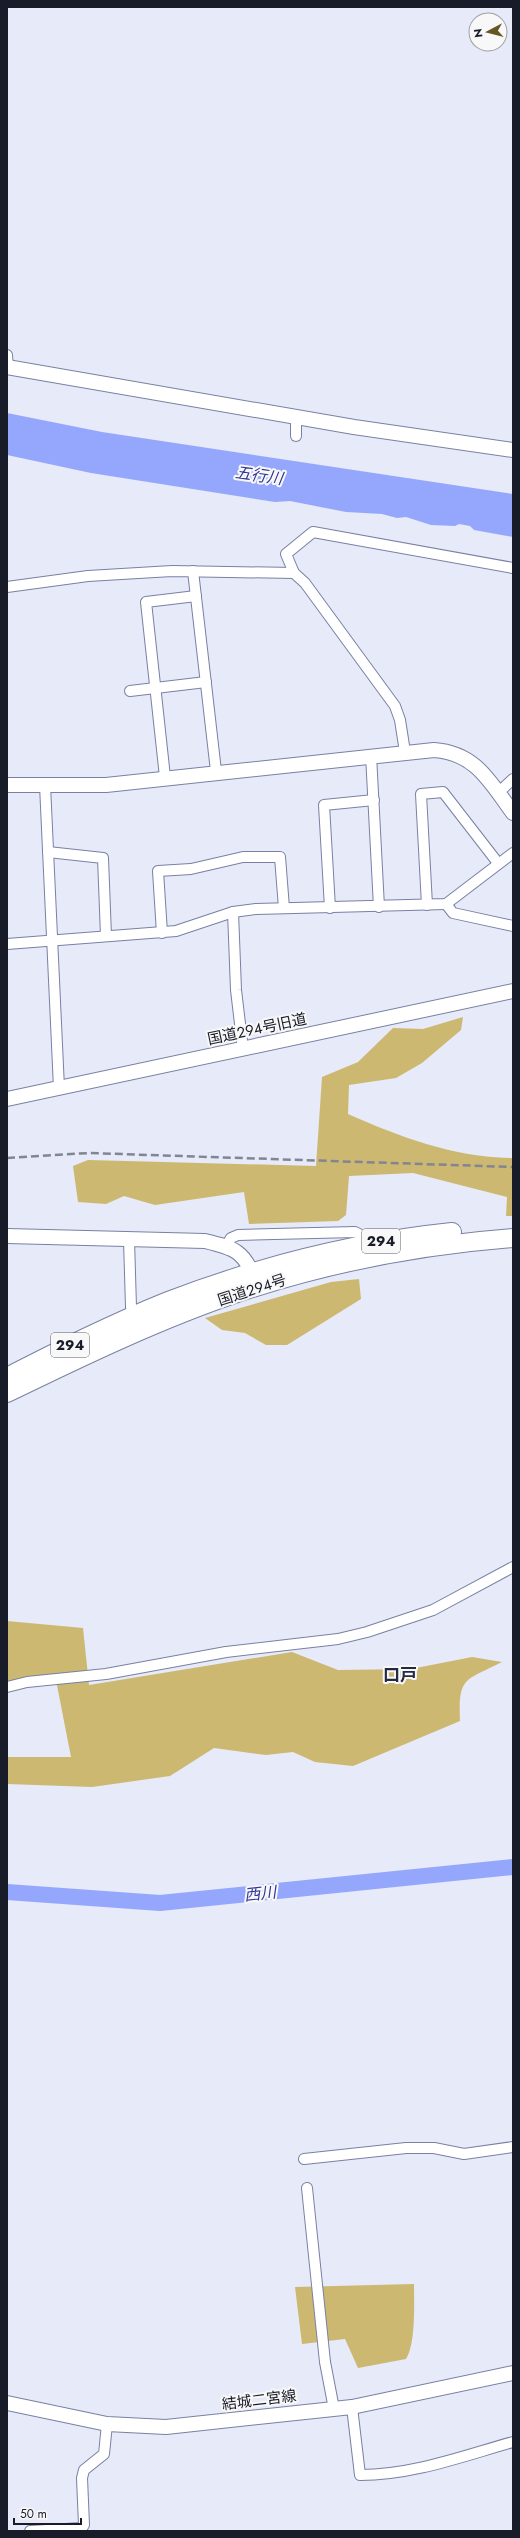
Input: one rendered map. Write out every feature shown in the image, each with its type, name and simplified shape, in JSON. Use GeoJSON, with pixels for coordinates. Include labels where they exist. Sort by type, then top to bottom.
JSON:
{"type":"FeatureCollection","features":[{"type":"Feature","properties":{"kind":"highway","name":"国道294号"},"geometry":{"type":"LineString","coordinates":[[7,1393],[255,1280],[364,1243],[513,1226]]}},
{"type":"Feature","properties":{"kind":"highway","name":"国道294号"},"geometry":{"type":"LineString","coordinates":[[7,1377],[168,1301],[255,1280],[326,1268],[397,1253],[438,1246],[513,1238]]}},
{"type":"Feature","properties":{"kind":"street"},"geometry":{"type":"LineString","coordinates":[[7,363],[354,427],[513,450]]}},
{"type":"Feature","properties":{"kind":"street"},"geometry":{"type":"LineString","coordinates":[[296,416],[296,436]]}},
{"type":"Feature","properties":{"kind":"street"},"geometry":{"type":"LineString","coordinates":[[405,752],[400,720],[384,688],[305,583],[294,573],[286,554],[313,532],[513,568]]}},
{"type":"Feature","properties":{"kind":"street"},"geometry":{"type":"LineString","coordinates":[[7,587],[88,576],[193,571],[294,573]]}},
{"type":"Feature","properties":{"kind":"street"},"geometry":{"type":"LineString","coordinates":[[193,571],[216,772]]}},
{"type":"Feature","properties":{"kind":"street"},"geometry":{"type":"LineString","coordinates":[[165,777],[146,602],[196,596]]}},
{"type":"Feature","properties":{"kind":"street"},"geometry":{"type":"LineString","coordinates":[[130,691],[206,682]]}},
{"type":"Feature","properties":{"kind":"street"},"geometry":{"type":"LineString","coordinates":[[7,785],[106,785],[165,777],[371,755],[439,750],[465,757],[484,774],[513,813]]}},
{"type":"Feature","properties":{"kind":"street"},"geometry":{"type":"LineString","coordinates":[[371,755],[379,907]]}},
{"type":"Feature","properties":{"kind":"street"},"geometry":{"type":"LineString","coordinates":[[498,793],[513,778]]}},
{"type":"Feature","properties":{"kind":"street"},"geometry":{"type":"LineString","coordinates":[[45,785],[59,1088]]}},
{"type":"Feature","properties":{"kind":"street"},"geometry":{"type":"LineString","coordinates":[[427,905],[421,794],[443,792],[498,863]]}},
{"type":"Feature","properties":{"kind":"street"},"geometry":{"type":"LineString","coordinates":[[330,908],[324,805],[374,800]]}},
{"type":"Feature","properties":{"kind":"street"},"geometry":{"type":"LineString","coordinates":[[48,852],[103,858],[106,936]]}},
{"type":"Feature","properties":{"kind":"street"},"geometry":{"type":"LineString","coordinates":[[7,944],[162,933],[176,931],[233,912],[284,908],[379,907],[446,904],[513,852]]}},
{"type":"Feature","properties":{"kind":"street"},"geometry":{"type":"LineString","coordinates":[[162,933],[158,871],[192,868],[243,857],[280,857],[284,908]]}},
{"type":"Feature","properties":{"kind":"street"},"geometry":{"type":"LineString","coordinates":[[446,904],[453,913],[513,926]]}},
{"type":"Feature","properties":{"kind":"street"},"geometry":{"type":"LineString","coordinates":[[233,912],[236,990],[243,1049]]}},
{"type":"Feature","properties":{"kind":"street","name":"国道294号旧道"},"geometry":{"type":"LineString","coordinates":[[7,1099],[513,991]]}},
{"type":"Feature","properties":{"kind":"street"},"geometry":{"type":"LineString","coordinates":[[226,1246],[231,1238],[238,1235],[355,1232],[359,1234],[364,1243]]}},
{"type":"Feature","properties":{"kind":"street"},"geometry":{"type":"LineString","coordinates":[[7,1236],[129,1240],[187,1239],[226,1246],[242,1254],[255,1280]]}},
{"type":"Feature","properties":{"kind":"street"},"geometry":{"type":"LineString","coordinates":[[129,1240],[131,1307],[134,1316]]}},
{"type":"Feature","properties":{"kind":"street"},"geometry":{"type":"LineString","coordinates":[[7,1687],[27,1682],[106,1674],[226,1652],[338,1639],[367,1632],[433,1610],[513,1567]]}},
{"type":"Feature","properties":{"kind":"street"},"geometry":{"type":"LineString","coordinates":[[304,2159],[406,2148],[434,2148],[464,2154],[513,2147]]}},
{"type":"Feature","properties":{"kind":"street"},"geometry":{"type":"LineString","coordinates":[[307,2188],[325,2362],[334,2409]]}},
{"type":"Feature","properties":{"kind":"street","name":"結城二宮線"},"geometry":{"type":"LineString","coordinates":[[7,2404],[107,2424],[166,2427],[352,2407],[513,2373]]}},
{"type":"Feature","properties":{"kind":"street"},"geometry":{"type":"LineString","coordinates":[[352,2407],[360,2475],[380,2475],[447,2463],[513,2442]]}},
{"type":"Feature","properties":{"kind":"street"},"geometry":{"type":"LineString","coordinates":[[30,2531],[82,2528],[84,2525],[82,2478],[88,2465],[104,2454],[107,2424]]}},
{"type":"Feature","properties":{"kind":"shaded area"},"geometry":{"type":"Polygon","coordinates":[[[463,1017],[461,1030],[422,1063],[396,1078],[349,1085],[348,1114],[388,1131],[429,1145],[470,1154],[513,1158],[513,1216],[506,1216],[507,1197],[413,1173],[349,1176],[346,1215],[338,1221],[249,1224],[244,1192],[155,1205],[124,1196],[106,1204],[78,1202],[73,1166],[88,1160],[316,1166],[322,1077],[358,1062],[393,1028],[423,1029],[463,1017]]]}},
{"type":"Feature","properties":{"kind":"shaded area"},"geometry":{"type":"Polygon","coordinates":[[[359,1279],[361,1299],[287,1345],[266,1345],[245,1333],[222,1330],[205,1318],[331,1282],[359,1279]]]}},
{"type":"Feature","properties":{"kind":"shaded area"},"geometry":{"type":"Polygon","coordinates":[[[7,1621],[83,1628],[89,1685],[292,1652],[338,1670],[411,1669],[472,1657],[502,1662],[472,1677],[466,1682],[461,1695],[460,1721],[353,1766],[315,1762],[293,1752],[266,1755],[214,1748],[170,1776],[92,1787],[7,1784],[7,1757],[71,1757],[55,1675],[7,1683],[7,1621]]]}},
{"type":"Feature","properties":{"kind":"shaded area"},"geometry":{"type":"Polygon","coordinates":[[[414,2284],[413,2333],[406,2359],[358,2368],[345,2339],[302,2344],[295,2287],[414,2284]]]}},
{"type":"Feature","properties":{"kind":"water","name":"五行川"},"geometry":{"type":"Polygon","coordinates":[[[7,413],[102,432],[513,494],[513,537],[474,530],[470,526],[459,524],[455,526],[431,525],[406,517],[397,518],[382,514],[346,512],[290,501],[275,502],[91,473],[7,455],[7,413]]]}},
{"type":"Feature","properties":{"kind":"waterway","name":"西川"},"geometry":{"type":"LineString","coordinates":[[7,1892],[160,1903],[513,1867]]}},
{"type":"Feature","properties":{"kind":"railway"},"geometry":{"type":"LineString","coordinates":[[7,1158],[89,1153],[513,1167]]}},
{"type":"Feature","properties":{"kind":"district","name":"口戸"},"geometry":{"type":"Point","coordinates":[400,1675]}}]}
